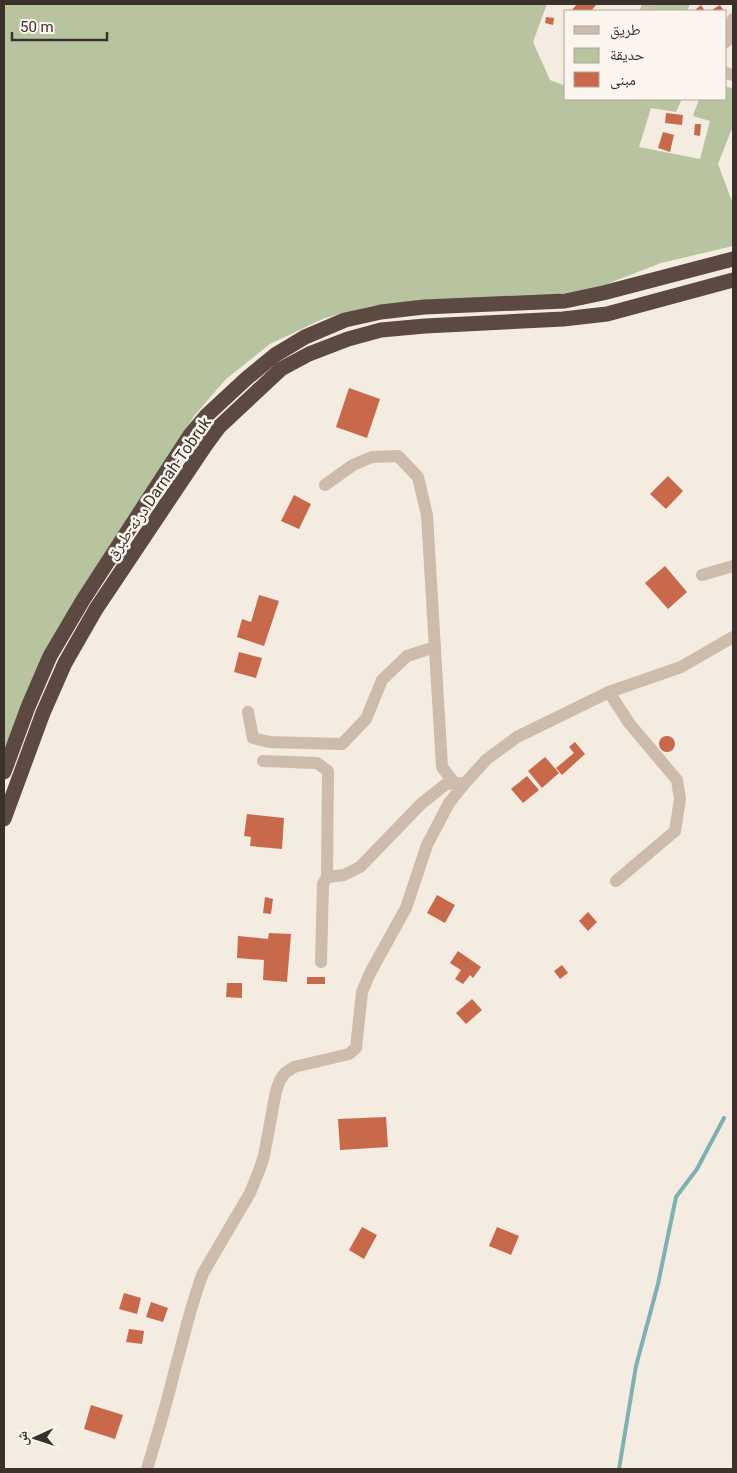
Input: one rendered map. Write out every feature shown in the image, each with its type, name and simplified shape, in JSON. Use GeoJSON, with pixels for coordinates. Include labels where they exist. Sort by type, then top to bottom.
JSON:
{"type":"FeatureCollection","features":[{"type":"Feature","properties":{"kind":"highway","name":"درنه-طبرق Darnah-Tobruk"},"geometry":{"type":"LineString","coordinates":[[4,772],[28,707],[50,656],[83,600],[190,435],[206,416],[275,355],[305,337],[344,320],[381,312],[424,307],[565,301],[620,289],[733,259]]}},
{"type":"Feature","properties":{"kind":"highway","name":"درنه-طبرق Darnah-Tobruk"},"geometry":{"type":"LineString","coordinates":[[4,819],[46,705],[65,663],[96,609],[219,428],[281,369],[308,354],[348,339],[381,330],[563,319],[606,314],[733,280]]}},
{"type":"Feature","properties":{"kind":"street"},"geometry":{"type":"LineString","coordinates":[[727,39],[733,19]]}},
{"type":"Feature","properties":{"kind":"street"},"geometry":{"type":"LineString","coordinates":[[325,485],[353,465],[372,458],[398,456],[418,477],[427,515],[442,768],[460,783]]}},
{"type":"Feature","properties":{"kind":"street"},"geometry":{"type":"LineString","coordinates":[[702,575],[733,566]]}},
{"type":"Feature","properties":{"kind":"street"},"geometry":{"type":"LineString","coordinates":[[147,1469],[161,1424],[191,1307],[203,1273],[250,1193],[259,1171],[280,1080],[285,1072],[294,1067],[349,1054],[356,1048],[362,992],[406,908],[427,845],[460,783],[487,759],[517,737],[609,692],[681,666],[733,637]]}},
{"type":"Feature","properties":{"kind":"street"},"geometry":{"type":"LineString","coordinates":[[248,712],[253,738],[269,742],[342,744],[366,719],[382,680],[407,656],[435,647]]}},
{"type":"Feature","properties":{"kind":"street"},"geometry":{"type":"LineString","coordinates":[[609,692],[629,723],[677,780],[680,798],[675,831],[616,881]]}},
{"type":"Feature","properties":{"kind":"street"},"geometry":{"type":"LineString","coordinates":[[263,762],[317,763],[328,770],[327,877],[323,884],[321,962]]}},
{"type":"Feature","properties":{"kind":"street"},"geometry":{"type":"LineString","coordinates":[[327,877],[344,874],[360,866],[421,804],[446,784],[460,783]]}},
{"type":"Feature","properties":{"kind":"green space"},"geometry":{"type":"Polygon","coordinates":[[[4,4],[547,4],[533,42],[550,80],[564,85],[564,100],[682,100],[676,112],[651,108],[639,147],[700,159],[710,121],[693,116],[699,100],[727,100],[727,87],[733,88],[733,126],[718,164],[733,204],[733,246],[661,263],[599,287],[537,298],[372,306],[325,318],[270,344],[226,379],[194,416],[76,606],[4,759],[4,4]]]}},
{"type":"Feature","properties":{"kind":"green space"},"geometry":{"type":"Polygon","coordinates":[[[653,4],[690,4],[687,10],[651,10],[653,4]]]}},
{"type":"Feature","properties":{"kind":"building"},"geometry":{"type":"Polygon","coordinates":[[[577,4],[597,4],[592,10],[572,10],[577,4]]]}},
{"type":"Feature","properties":{"kind":"building"},"geometry":{"type":"Polygon","coordinates":[[[701,5],[704,10],[696,10],[701,5]]]}},
{"type":"Feature","properties":{"kind":"building"},"geometry":{"type":"Polygon","coordinates":[[[720,5],[723,10],[712,10],[720,5]]]}},
{"type":"Feature","properties":{"kind":"building"},"geometry":{"type":"Polygon","coordinates":[[[546,17],[554,18],[553,25],[545,23],[546,17]]]}},
{"type":"Feature","properties":{"kind":"building"},"geometry":{"type":"Polygon","coordinates":[[[666,113],[683,115],[682,125],[665,123],[666,113]]]}},
{"type":"Feature","properties":{"kind":"building"},"geometry":{"type":"Polygon","coordinates":[[[695,124],[701,124],[700,136],[694,135],[695,124]]]}},
{"type":"Feature","properties":{"kind":"building"},"geometry":{"type":"Polygon","coordinates":[[[663,132],[674,135],[670,152],[658,148],[663,132]]]}},
{"type":"Feature","properties":{"kind":"building"},"geometry":{"type":"Polygon","coordinates":[[[349,388],[380,399],[367,438],[336,427],[349,388]]]}},
{"type":"Feature","properties":{"kind":"building"},"geometry":{"type":"Polygon","coordinates":[[[668,476],[683,491],[666,509],[650,494],[668,476]]]}},
{"type":"Feature","properties":{"kind":"building"},"geometry":{"type":"Polygon","coordinates":[[[294,495],[311,504],[299,529],[281,521],[294,495]]]}},
{"type":"Feature","properties":{"kind":"building"},"geometry":{"type":"Polygon","coordinates":[[[665,566],[687,592],[668,609],[645,583],[665,566]]]}},
{"type":"Feature","properties":{"kind":"building"},"geometry":{"type":"Polygon","coordinates":[[[259,595],[279,601],[264,646],[237,637],[242,619],[251,622],[259,595]]]}},
{"type":"Feature","properties":{"kind":"building"},"geometry":{"type":"Polygon","coordinates":[[[239,652],[262,658],[256,678],[234,672],[239,652]]]}},
{"type":"Feature","properties":{"kind":"building"},"geometry":{"type":"Polygon","coordinates":[[[667,736],[673,738],[675,744],[673,750],[667,752],[661,750],[659,744],[661,738],[667,736]]]}},
{"type":"Feature","properties":{"kind":"building"},"geometry":{"type":"Polygon","coordinates":[[[575,742],[585,754],[562,775],[556,768],[574,753],[569,747],[575,742]]]}},
{"type":"Feature","properties":{"kind":"building"},"geometry":{"type":"Polygon","coordinates":[[[545,757],[559,773],[542,788],[528,771],[545,757]]]}},
{"type":"Feature","properties":{"kind":"building"},"geometry":{"type":"Polygon","coordinates":[[[527,776],[539,790],[523,803],[511,789],[527,776]]]}},
{"type":"Feature","properties":{"kind":"building"},"geometry":{"type":"Polygon","coordinates":[[[247,814],[284,818],[282,849],[250,846],[251,837],[244,836],[247,814]]]}},
{"type":"Feature","properties":{"kind":"building"},"geometry":{"type":"Polygon","coordinates":[[[437,895],[455,905],[445,923],[427,913],[437,895]]]}},
{"type":"Feature","properties":{"kind":"building"},"geometry":{"type":"Polygon","coordinates":[[[265,897],[273,899],[271,914],[263,913],[265,897]]]}},
{"type":"Feature","properties":{"kind":"building"},"geometry":{"type":"Polygon","coordinates":[[[588,912],[597,922],[588,931],[579,921],[588,912]]]}},
{"type":"Feature","properties":{"kind":"building"},"geometry":{"type":"Polygon","coordinates":[[[269,933],[291,934],[287,982],[263,980],[264,960],[237,958],[238,936],[268,939],[269,933]]]}},
{"type":"Feature","properties":{"kind":"building"},"geometry":{"type":"Polygon","coordinates":[[[458,951],[481,967],[473,978],[470,975],[463,984],[455,979],[461,970],[450,963],[458,951]]]}},
{"type":"Feature","properties":{"kind":"building"},"geometry":{"type":"Polygon","coordinates":[[[562,965],[568,973],[560,979],[554,971],[562,965]]]}},
{"type":"Feature","properties":{"kind":"building"},"geometry":{"type":"Polygon","coordinates":[[[307,977],[325,977],[325,984],[307,984],[307,977]]]}},
{"type":"Feature","properties":{"kind":"building"},"geometry":{"type":"Polygon","coordinates":[[[227,983],[242,983],[242,998],[226,997],[227,983]]]}},
{"type":"Feature","properties":{"kind":"building"},"geometry":{"type":"Polygon","coordinates":[[[472,999],[482,1010],[466,1024],[456,1013],[472,999]]]}},
{"type":"Feature","properties":{"kind":"building"},"geometry":{"type":"Polygon","coordinates":[[[386,1117],[388,1147],[340,1150],[338,1119],[386,1117]]]}},
{"type":"Feature","properties":{"kind":"building"},"geometry":{"type":"Polygon","coordinates":[[[362,1227],[377,1235],[364,1259],[349,1250],[362,1227]]]}},
{"type":"Feature","properties":{"kind":"building"},"geometry":{"type":"Polygon","coordinates":[[[497,1227],[519,1236],[511,1255],[489,1246],[497,1227]]]}},
{"type":"Feature","properties":{"kind":"building"},"geometry":{"type":"Polygon","coordinates":[[[124,1293],[141,1298],[137,1314],[119,1309],[124,1293]]]}},
{"type":"Feature","properties":{"kind":"building"},"geometry":{"type":"Polygon","coordinates":[[[151,1302],[168,1308],[163,1322],[146,1317],[151,1302]]]}},
{"type":"Feature","properties":{"kind":"building"},"geometry":{"type":"Polygon","coordinates":[[[129,1329],[144,1331],[142,1344],[126,1342],[129,1329]]]}},
{"type":"Feature","properties":{"kind":"building"},"geometry":{"type":"Polygon","coordinates":[[[91,1405],[123,1415],[115,1439],[84,1429],[91,1405]]]}},
{"type":"Feature","properties":{"kind":"waterway"},"geometry":{"type":"LineString","coordinates":[[619,1469],[636,1366],[658,1284],[676,1197],[697,1169],[724,1118]]}}]}
